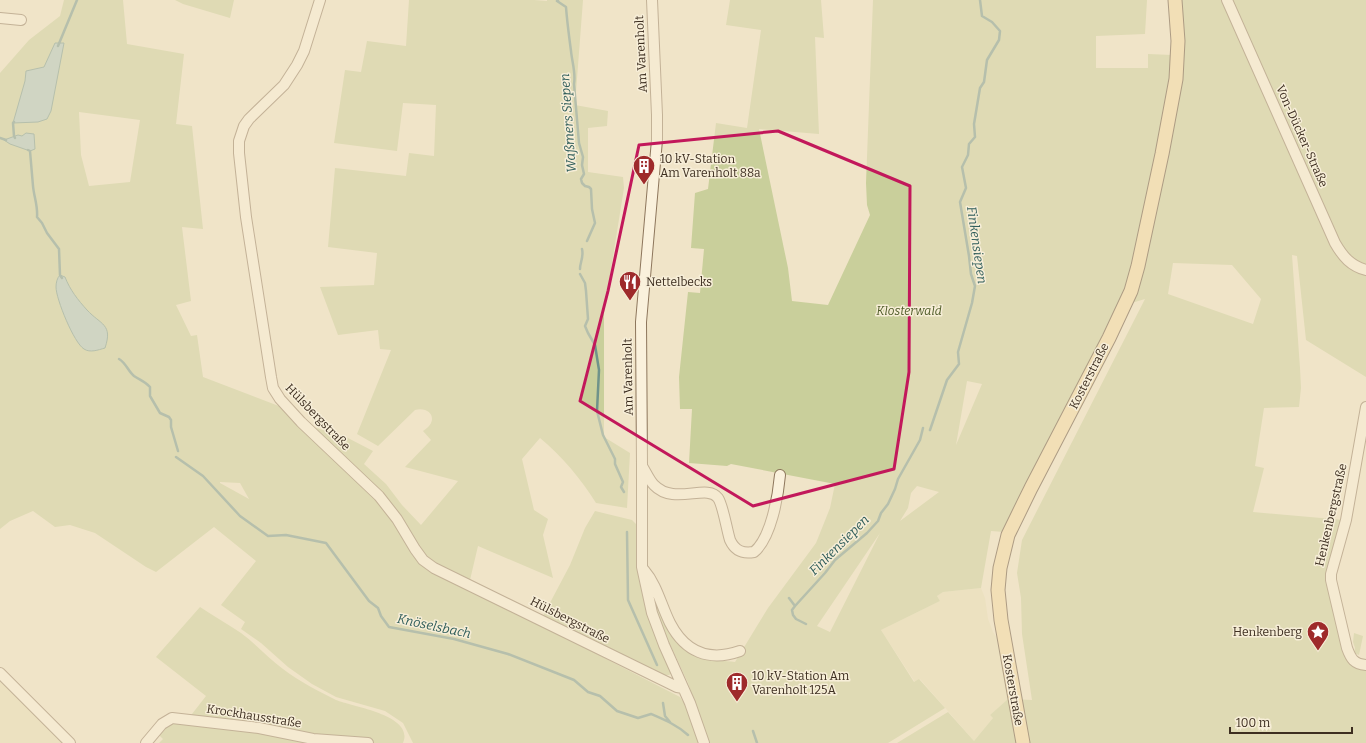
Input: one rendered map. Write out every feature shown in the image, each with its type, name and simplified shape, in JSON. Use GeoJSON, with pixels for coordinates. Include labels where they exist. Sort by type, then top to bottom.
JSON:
{"type":"FeatureCollection","features":[{"type":"Feature","properties":{"kind":"main road","name":"Kosterstraße"},"geometry":{"type":"LineString","coordinates":[[1023,743],[1001,620],[998,590],[1000,568],[1008,535],[1030,488],[1109,338],[1131,291],[1162,154],[1176,79],[1178,41],[1175,0]]}},
{"type":"Feature","properties":{"kind":"street","name":"Hülsbergstraße"},"geometry":{"type":"LineString","coordinates":[[320,0],[304,51],[297,66],[284,84],[249,119],[242,130],[239,141],[246,217],[273,388],[301,422],[379,496],[397,519],[423,560],[434,568],[629,664],[676,687],[683,688]]}},
{"type":"Feature","properties":{"kind":"street","name":"Am Varenholt"},"geometry":{"type":"LineString","coordinates":[[652,0],[657,140],[640,322],[642,567],[652,613],[664,645],[696,717],[704,743]]}},
{"type":"Feature","properties":{"kind":"street","name":"Von-Dücker-Straße"},"geometry":{"type":"LineString","coordinates":[[1227,0],[1335,243],[1351,264],[1366,270]]}},
{"type":"Feature","properties":{"kind":"street"},"geometry":{"type":"LineString","coordinates":[[0,18],[22,20]]}},
{"type":"Feature","properties":{"kind":"street","name":"Henkenbergstraße"},"geometry":{"type":"LineString","coordinates":[[1366,407],[1346,520],[1330,574],[1350,658],[1354,662],[1366,665]]}},
{"type":"Feature","properties":{"kind":"street"},"geometry":{"type":"LineString","coordinates":[[642,466],[654,485],[666,493],[675,496],[705,492],[714,495],[719,499],[732,545],[742,552],[754,552],[762,544],[776,506],[780,475]]}},
{"type":"Feature","properties":{"kind":"street"},"geometry":{"type":"LineString","coordinates":[[642,567],[651,578],[670,623],[678,637],[692,649],[711,655],[724,656],[740,651]]}},
{"type":"Feature","properties":{"kind":"street"},"geometry":{"type":"LineString","coordinates":[[0,673],[70,743]]}},
{"type":"Feature","properties":{"kind":"street","name":"Krockhausstraße"},"geometry":{"type":"LineString","coordinates":[[146,743],[162,724],[172,718],[259,728],[313,739],[368,743]]}},
{"type":"Feature","properties":{"kind":"highlighted area"},"geometry":{"type":"Polygon","coordinates":[[[778,131],[910,186],[909,372],[894,469],[753,506],[580,401],[608,291],[639,145],[778,131]]]}},
{"type":"Feature","properties":{"kind":"shaded area"},"geometry":{"type":"Polygon","coordinates":[[[981,588],[985,598],[988,619],[993,632],[999,641],[1008,699],[990,715],[993,718],[974,741],[920,679],[915,682],[881,630],[940,601],[937,596],[943,592],[981,588]]]}},
{"type":"Feature","properties":{"kind":"shaded area"},"geometry":{"type":"Polygon","coordinates":[[[0,677],[66,743],[0,743],[0,677]]]}},
{"type":"Feature","properties":{"kind":"green space"},"geometry":{"type":"Polygon","coordinates":[[[64,0],[123,0],[127,44],[184,54],[176,124],[192,126],[203,229],[182,227],[191,301],[176,305],[191,336],[197,335],[203,377],[284,408],[331,457],[375,499],[394,523],[413,556],[427,570],[505,607],[680,697],[693,717],[701,743],[413,743],[403,723],[385,711],[336,697],[312,684],[288,667],[261,643],[241,629],[245,622],[221,605],[256,561],[214,527],[156,572],[95,533],[70,525],[55,527],[33,511],[10,521],[0,529],[0,73],[29,40],[60,16],[64,0]],[[79,112],[81,155],[89,186],[130,182],[140,120],[79,112]],[[220,483],[249,499],[240,483],[220,483]]]}},
{"type":"Feature","properties":{"kind":"green space"},"geometry":{"type":"Polygon","coordinates":[[[175,0],[234,0],[230,18],[183,4],[175,0]]]}},
{"type":"Feature","properties":{"kind":"green space"},"geometry":{"type":"Polygon","coordinates":[[[409,0],[583,0],[575,105],[608,111],[607,126],[588,128],[588,172],[623,177],[624,188],[604,313],[604,437],[630,453],[627,508],[596,503],[571,468],[540,438],[522,459],[534,510],[548,519],[543,535],[553,578],[478,546],[470,580],[432,563],[313,427],[346,437],[373,451],[364,464],[386,484],[402,505],[421,525],[458,481],[405,467],[431,440],[423,431],[431,423],[432,419],[426,410],[415,410],[378,446],[357,434],[391,350],[380,349],[378,330],[338,335],[320,287],[374,285],[377,253],[328,247],[335,168],[406,176],[409,153],[434,156],[436,105],[403,103],[397,151],[334,143],[345,70],[361,72],[367,41],[406,46],[409,0]]]}},
{"type":"Feature","properties":{"kind":"green space","name":"Klosterwald"},"geometry":{"type":"Polygon","coordinates":[[[730,0],[821,0],[824,38],[815,37],[819,134],[759,129],[788,268],[792,301],[828,305],[870,215],[867,205],[866,183],[873,0],[1147,0],[1145,34],[1096,36],[1096,68],[1148,68],[1148,54],[1172,55],[1171,0],[1366,0],[1366,377],[1306,340],[1297,256],[1292,255],[1301,388],[1299,407],[1264,408],[1255,466],[1264,468],[1253,512],[1344,520],[1331,564],[1348,660],[1366,670],[1366,743],[897,743],[948,712],[974,741],[993,718],[990,715],[1008,699],[1032,700],[1022,634],[1021,598],[1017,573],[1022,540],[1145,299],[1118,307],[1004,532],[991,531],[981,588],[943,592],[937,596],[940,601],[881,630],[914,682],[919,679],[945,708],[888,743],[709,743],[688,683],[662,627],[650,586],[659,608],[679,645],[698,656],[735,662],[768,608],[816,543],[830,508],[835,484],[731,464],[727,466],[689,463],[692,409],[680,409],[679,377],[688,292],[700,293],[704,249],[691,248],[695,193],[708,189],[716,123],[747,128],[761,30],[726,25],[730,0]],[[1173,263],[1168,294],[1253,324],[1261,299],[1232,265],[1173,263]],[[967,381],[956,445],[982,384],[967,381]],[[917,486],[911,493],[908,508],[900,521],[939,492],[917,486]],[[880,533],[817,626],[830,632],[880,533]]]}},
{"type":"Feature","properties":{"kind":"green space"},"geometry":{"type":"Polygon","coordinates":[[[595,511],[632,520],[637,525],[639,581],[661,647],[672,673],[669,675],[663,675],[543,616],[570,565],[585,528],[595,511]]]}},
{"type":"Feature","properties":{"kind":"green space"},"geometry":{"type":"Polygon","coordinates":[[[200,607],[241,633],[278,665],[309,686],[336,700],[368,709],[392,719],[400,725],[404,733],[403,743],[159,743],[163,739],[158,734],[167,723],[185,723],[206,696],[156,657],[200,607]]]}},
{"type":"Feature","properties":{"kind":"green space"},"geometry":{"type":"Polygon","coordinates":[[[1354,633],[1363,636],[1359,655],[1354,653],[1354,633]]]}},
{"type":"Feature","properties":{"kind":"water"},"geometry":{"type":"Polygon","coordinates":[[[55,43],[64,43],[51,111],[47,119],[38,122],[13,123],[25,81],[26,71],[44,67],[55,43]]]}},
{"type":"Feature","properties":{"kind":"water"},"geometry":{"type":"Polygon","coordinates":[[[26,133],[34,134],[35,149],[30,151],[10,144],[4,140],[18,135],[22,136],[26,133]]]}},
{"type":"Feature","properties":{"kind":"water"},"geometry":{"type":"Polygon","coordinates":[[[60,275],[65,277],[77,299],[107,329],[108,334],[105,348],[94,351],[86,350],[75,338],[66,320],[57,293],[56,282],[60,275]]]}},
{"type":"Feature","properties":{"kind":"waterway"},"geometry":{"type":"LineString","coordinates":[[58,46],[77,0]]}},
{"type":"Feature","properties":{"kind":"waterway","name":"Waßmers Siepen"},"geometry":{"type":"LineString","coordinates":[[558,0],[557,1],[566,7],[574,72],[579,143],[583,157],[582,165],[584,174],[581,179],[582,183],[591,189],[592,209],[595,223],[587,241]]}},
{"type":"Feature","properties":{"kind":"waterway","name":"Finkensiepen"},"geometry":{"type":"LineString","coordinates":[[930,430],[947,380],[959,364],[958,352],[972,303],[975,286],[971,274],[960,202],[966,188],[962,167],[968,155],[969,144],[975,137],[974,124],[980,88],[984,82],[987,60],[999,40],[1000,31],[992,22],[982,16],[980,0]]}},
{"type":"Feature","properties":{"kind":"waterway"},"geometry":{"type":"LineString","coordinates":[[14,122],[15,138]]}},
{"type":"Feature","properties":{"kind":"waterway","name":"Knöselsbach"},"geometry":{"type":"LineString","coordinates":[[0,138],[6,140]]}},
{"type":"Feature","properties":{"kind":"waterway","name":"Knöselsbach"},"geometry":{"type":"LineString","coordinates":[[28,150],[30,151],[37,217],[59,249],[60,275],[62,278]]}},
{"type":"Feature","properties":{"kind":"waterway","name":"Waßmers Siepen"},"geometry":{"type":"LineString","coordinates":[[580,269],[583,255],[582,249]]}},
{"type":"Feature","properties":{"kind":"waterway","name":"Waßmers Siepen"},"geometry":{"type":"LineString","coordinates":[[580,274],[585,283],[586,291],[588,319],[585,326],[595,345],[599,370],[597,411],[603,435],[615,459],[615,464],[623,482],[621,487],[624,492]]}},
{"type":"Feature","properties":{"kind":"waterway","name":"Knöselsbach"},"geometry":{"type":"LineString","coordinates":[[119,359],[134,376],[150,387],[150,396],[160,413],[169,417],[171,420],[171,427],[178,451]]}},
{"type":"Feature","properties":{"kind":"waterway","name":"Finkensiepen"},"geometry":{"type":"LineString","coordinates":[[806,624],[796,619],[792,610],[835,560],[867,533],[878,521],[881,513],[888,504],[898,479],[920,440],[923,428]]}},
{"type":"Feature","properties":{"kind":"waterway","name":"Knöselsbach"},"geometry":{"type":"LineString","coordinates":[[176,457],[203,476],[240,516],[268,536],[286,535],[326,543],[369,601],[378,608],[381,616],[389,627],[454,639],[508,654],[574,680],[588,692],[600,696],[617,711],[638,718],[651,714],[684,731],[688,735]]}},
{"type":"Feature","properties":{"kind":"waterway","name":"Waßmers Siepen"},"geometry":{"type":"LineString","coordinates":[[627,532],[628,600],[657,665]]}},
{"type":"Feature","properties":{"kind":"waterway"},"geometry":{"type":"LineString","coordinates":[[789,598],[795,606]]}},
{"type":"Feature","properties":{"kind":"waterway","name":"Waßmers Siepen"},"geometry":{"type":"LineString","coordinates":[[663,703],[665,716],[670,722]]}},
{"type":"Feature","properties":{"kind":"waterway","name":"Finkensiepen"},"geometry":{"type":"LineString","coordinates":[[753,731],[757,743]]}},
{"type":"Feature","properties":{"kind":"place","name":"10 kV-Station Am Varenholt 88a"},"geometry":{"type":"Point","coordinates":[644,186]}},
{"type":"Feature","properties":{"kind":"place","name":"Nettelbecks"},"geometry":{"type":"Point","coordinates":[630,302]}},
{"type":"Feature","properties":{"kind":"place","name":"Henkenberg"},"geometry":{"type":"Point","coordinates":[1318,652]}},
{"type":"Feature","properties":{"kind":"place","name":"10 kV-Station Am Varenholt 125A"},"geometry":{"type":"Point","coordinates":[737,702]}}]}
